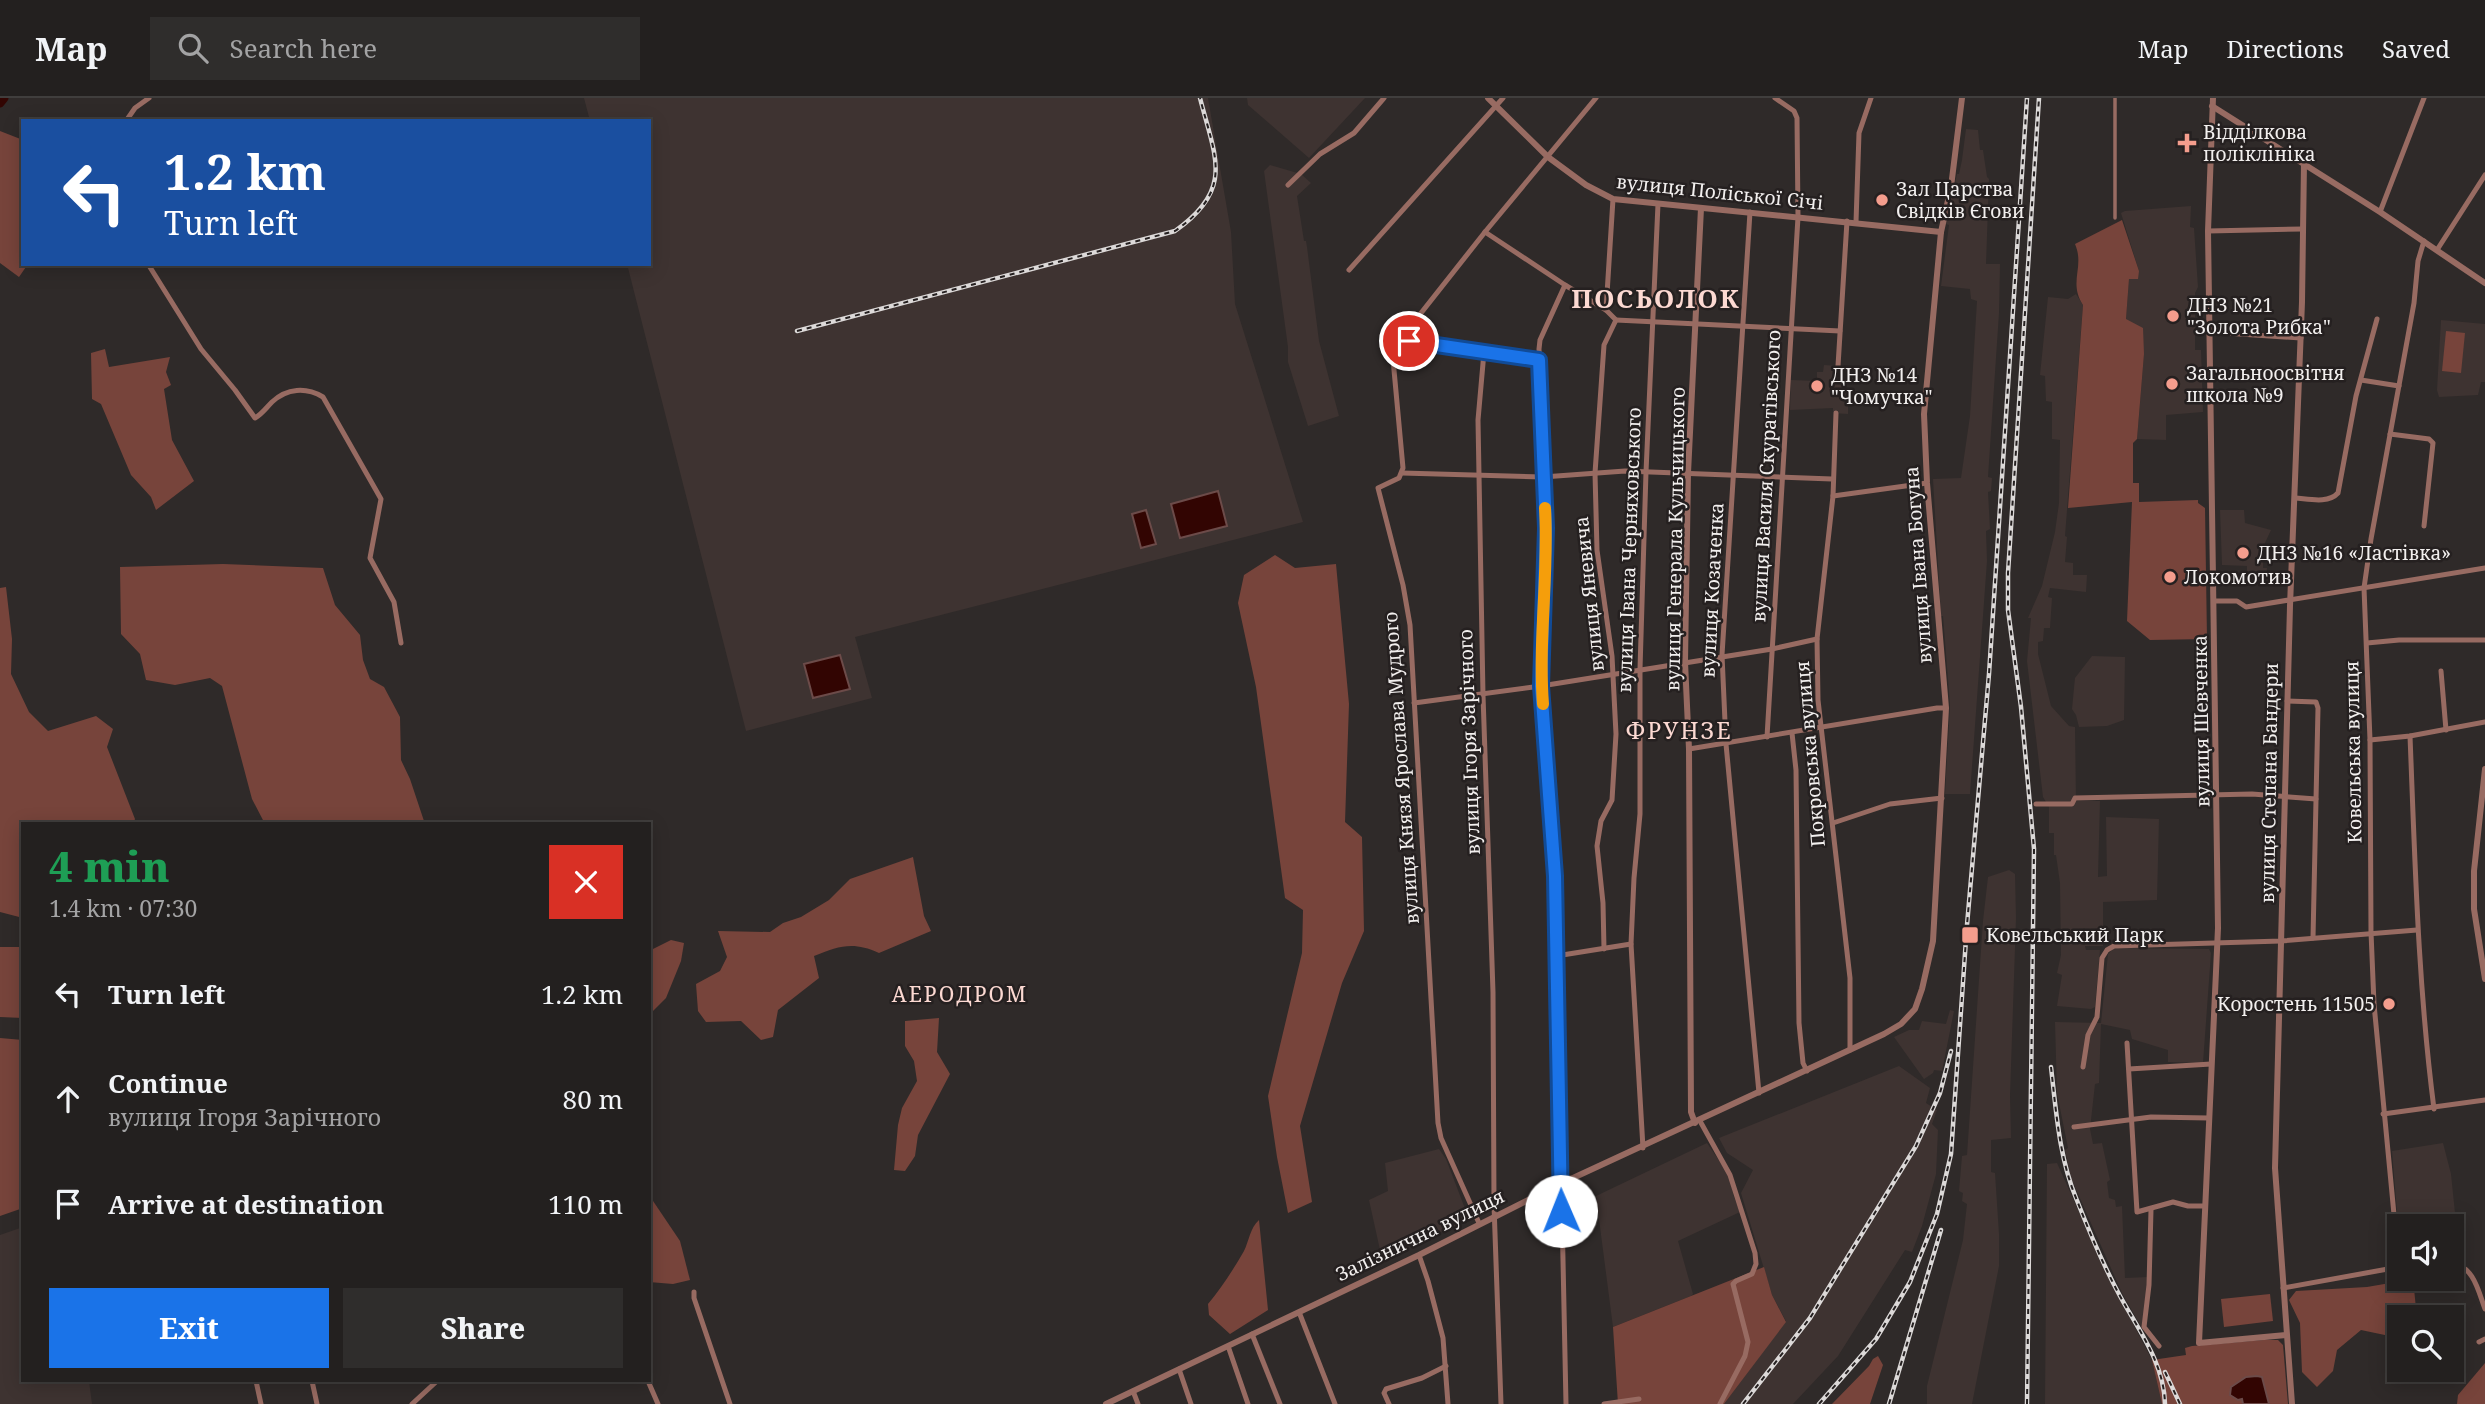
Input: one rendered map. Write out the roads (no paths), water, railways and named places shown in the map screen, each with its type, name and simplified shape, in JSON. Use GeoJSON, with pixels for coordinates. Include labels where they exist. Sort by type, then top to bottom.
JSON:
{"type":"FeatureCollection","features":[{"type":"Feature","properties":{"kind":"street"},"geometry":{"type":"LineString","coordinates":[[127,119],[135,108],[149,98]]}},
{"type":"Feature","properties":{"kind":"street"},"geometry":{"type":"LineString","coordinates":[[1288,185],[1320,154],[1354,133],[1384,98]]}},
{"type":"Feature","properties":{"kind":"street","name":"вулиця Поліської Січі"},"geometry":{"type":"LineString","coordinates":[[1489,98],[1548,157],[1586,185],[1612,199],[1941,232]]}},
{"type":"Feature","properties":{"kind":"street"},"geometry":{"type":"LineString","coordinates":[[1349,270],[1503,98]]}},
{"type":"Feature","properties":{"kind":"street"},"geometry":{"type":"LineString","coordinates":[[1596,98],[1395,346],[1393,359],[1402,473],[1543,477],[1625,471],[1832,479]]}},
{"type":"Feature","properties":{"kind":"street","name":"вулиця Василя Скуратівського"},"geometry":{"type":"LineString","coordinates":[[1767,737],[1797,216],[1797,118],[1794,111],[1775,98]]}},
{"type":"Feature","properties":{"kind":"street"},"geometry":{"type":"LineString","coordinates":[[1856,222],[1859,133],[1871,98]]}},
{"type":"Feature","properties":{"kind":"street","name":"вулиця Івана Богуна"},"geometry":{"type":"LineString","coordinates":[[1901,1024],[1915,1009],[1933,941],[1945,708],[1924,414],[1941,232],[1952,181],[1962,98]]}},
{"type":"Feature","properties":{"kind":"street"},"geometry":{"type":"LineString","coordinates":[[2115,98],[2115,218]]}},
{"type":"Feature","properties":{"kind":"street","name":"вулиця Шевченка"},"geometry":{"type":"LineString","coordinates":[[2213,98],[2208,230],[2218,944],[2199,1343],[2286,1335]]}},
{"type":"Feature","properties":{"kind":"street"},"geometry":{"type":"LineString","coordinates":[[2380,212],[2424,98]]}},
{"type":"Feature","properties":{"kind":"street"},"geometry":{"type":"LineString","coordinates":[[2212,106],[2380,212],[2485,284]]}},
{"type":"Feature","properties":{"kind":"street","name":"вулиця Степана Бандери"},"geometry":{"type":"LineString","coordinates":[[2292,1404],[2275,1168],[2304,163]]}},
{"type":"Feature","properties":{"kind":"street"},"geometry":{"type":"LineString","coordinates":[[2437,250],[2485,176]]}},
{"type":"Feature","properties":{"kind":"street"},"geometry":{"type":"LineString","coordinates":[[1606,310],[1612,199]]}},
{"type":"Feature","properties":{"kind":"street","name":"вулиця Івана Черняховського"},"geometry":{"type":"LineString","coordinates":[[1643,1148],[1640,1134],[1631,944],[1633,878],[1640,814],[1640,669],[1658,204]]}},
{"type":"Feature","properties":{"kind":"street","name":"вулиця Генерала Кульчицького"},"geometry":{"type":"LineString","coordinates":[[1697,1122],[1691,1112],[1689,750],[1685,662],[1688,473],[1701,208]]}},
{"type":"Feature","properties":{"kind":"street","name":"вулиця Козаченка"},"geometry":{"type":"LineString","coordinates":[[1750,212],[1722,655],[1726,744],[1759,1093]]}},
{"type":"Feature","properties":{"kind":"street"},"geometry":{"type":"LineString","coordinates":[[1838,366],[1847,222]]}},
{"type":"Feature","properties":{"kind":"street"},"geometry":{"type":"LineString","coordinates":[[2208,230],[2302,229]]}},
{"type":"Feature","properties":{"kind":"street"},"geometry":{"type":"LineString","coordinates":[[1485,232],[1606,310],[1616,320],[1840,331]]}},
{"type":"Feature","properties":{"kind":"street","name":"Ковельська вулиця"},"geometry":{"type":"LineString","coordinates":[[2394,1214],[2374,1004],[2370,740],[2364,588],[2414,303],[2418,261],[2424,242]]}},
{"type":"Feature","properties":{"kind":"street"},"geometry":{"type":"LineString","coordinates":[[149,266],[201,349],[255,418],[274,400],[294,390],[311,390],[323,397],[381,499],[370,558],[394,602],[401,643]]}},
{"type":"Feature","properties":{"kind":"street"},"geometry":{"type":"LineString","coordinates":[[1565,285],[1540,340],[1539,360],[1546,583],[1541,686],[1555,866],[1566,1404]]}},
{"type":"Feature","properties":{"kind":"street"},"geometry":{"type":"LineString","coordinates":[[2295,498],[2324,500],[2333,499],[2338,494],[2376,319]]}},
{"type":"Feature","properties":{"kind":"street","name":"вулиця Яневича"},"geometry":{"type":"LineString","coordinates":[[1604,949],[1603,903],[1597,846],[1601,821],[1612,800],[1616,734],[1613,674],[1597,550],[1595,473],[1604,345],[1616,320]]}},
{"type":"Feature","properties":{"kind":"street"},"geometry":{"type":"LineString","coordinates":[[2210,332],[2301,338]]}},
{"type":"Feature","properties":{"kind":"street"},"geometry":{"type":"LineString","coordinates":[[1402,337],[1409,341],[1539,360]]}},
{"type":"Feature","properties":{"kind":"street","name":"вулиця Ігоря Зарічного"},"geometry":{"type":"LineString","coordinates":[[1484,352],[1478,420],[1501,1404]]}},
{"type":"Feature","properties":{"kind":"street"},"geometry":{"type":"LineString","coordinates":[[2361,380],[2399,386]]}},
{"type":"Feature","properties":{"kind":"street","name":"Покровська вулиця"},"geometry":{"type":"LineString","coordinates":[[1836,413],[1833,496],[1816,670],[1850,978],[1850,1050]]}},
{"type":"Feature","properties":{"kind":"street"},"geometry":{"type":"LineString","coordinates":[[2390,434],[2429,439],[2433,443],[2424,526]]}},
{"type":"Feature","properties":{"kind":"street","name":"вулиця Князя Ярослава Мудрого"},"geometry":{"type":"LineString","coordinates":[[1402,473],[1392,483],[1378,488],[1407,605],[1438,1123],[1441,1138],[1479,1223]]}},
{"type":"Feature","properties":{"kind":"street"},"geometry":{"type":"LineString","coordinates":[[1833,496],[1927,483]]}},
{"type":"Feature","properties":{"kind":"street"},"geometry":{"type":"LineString","coordinates":[[2214,601],[2237,601],[2246,607],[2485,568]]}},
{"type":"Feature","properties":{"kind":"street"},"geometry":{"type":"LineString","coordinates":[[1414,703],[1541,686],[1772,649],[1818,639]]}},
{"type":"Feature","properties":{"kind":"street"},"geometry":{"type":"LineString","coordinates":[[2367,643],[2399,640],[2485,640]]}},
{"type":"Feature","properties":{"kind":"street"},"geometry":{"type":"LineString","coordinates":[[2441,671],[2446,730]]}},
{"type":"Feature","properties":{"kind":"street"},"geometry":{"type":"LineString","coordinates":[[2287,701],[2316,702],[2318,708],[2313,938]]}},
{"type":"Feature","properties":{"kind":"street"},"geometry":{"type":"LineString","coordinates":[[1689,750],[1945,708]]}},
{"type":"Feature","properties":{"kind":"street"},"geometry":{"type":"LineString","coordinates":[[2370,740],[2410,736],[2485,722]]}},
{"type":"Feature","properties":{"kind":"street"},"geometry":{"type":"LineString","coordinates":[[1792,733],[1796,770],[1799,1023],[1802,1063],[1807,1071]]}},
{"type":"Feature","properties":{"kind":"street"},"geometry":{"type":"LineString","coordinates":[[2410,736],[2417,930],[2427,1061],[2434,1109]]}},
{"type":"Feature","properties":{"kind":"street"},"geometry":{"type":"LineString","coordinates":[[2485,769],[2483,816],[2473,871],[2474,909],[2485,979]]}},
{"type":"Feature","properties":{"kind":"street"},"geometry":{"type":"LineString","coordinates":[[2036,804],[2072,804],[2075,798],[2252,794],[2316,799]]}},
{"type":"Feature","properties":{"kind":"street"},"geometry":{"type":"LineString","coordinates":[[1833,823],[1889,804],[1942,798]]}},
{"type":"Feature","properties":{"kind":"street"},"geometry":{"type":"LineString","coordinates":[[2083,1067],[2088,1035],[2097,1017],[2102,958],[2107,950],[2114,946],[2281,941],[2417,930]]}},
{"type":"Feature","properties":{"kind":"street"},"geometry":{"type":"LineString","coordinates":[[1556,956],[1631,944]]}},
{"type":"Feature","properties":{"kind":"street","name":"Залізнична вулиця"},"geometry":{"type":"LineString","coordinates":[[1106,1404],[1419,1255],[1560,1184],[1643,1148],[1901,1024]]}},
{"type":"Feature","properties":{"kind":"street"},"geometry":{"type":"LineString","coordinates":[[2127,1043],[2137,1212],[2173,1202],[2188,1206],[2205,1206]]}},
{"type":"Feature","properties":{"kind":"street"},"geometry":{"type":"LineString","coordinates":[[2129,1069],[2211,1064]]}},
{"type":"Feature","properties":{"kind":"street"},"geometry":{"type":"LineString","coordinates":[[2384,1114],[2485,1100]]}},
{"type":"Feature","properties":{"kind":"street"},"geometry":{"type":"LineString","coordinates":[[2074,1127],[2151,1117],[2209,1118]]}},
{"type":"Feature","properties":{"kind":"street"},"geometry":{"type":"LineString","coordinates":[[1697,1122],[1730,1175],[1755,1253],[1756,1264],[1752,1274],[1734,1284],[1748,1342],[1745,1356],[1720,1404]]}},
{"type":"Feature","properties":{"kind":"street"},"geometry":{"type":"LineString","coordinates":[[2151,1210],[2150,1275],[2144,1327],[2159,1346]]}},
{"type":"Feature","properties":{"kind":"street"},"geometry":{"type":"LineString","coordinates":[[1419,1255],[1443,1338],[1448,1404]]}},
{"type":"Feature","properties":{"kind":"street"},"geometry":{"type":"LineString","coordinates":[[2464,1267],[2472,1276],[2485,1309]]}},
{"type":"Feature","properties":{"kind":"street"},"geometry":{"type":"LineString","coordinates":[[2283,1288],[2387,1269]]}},
{"type":"Feature","properties":{"kind":"street"},"geometry":{"type":"LineString","coordinates":[[694,1292],[730,1404]]}},
{"type":"Feature","properties":{"kind":"street"},"geometry":{"type":"LineString","coordinates":[[1299,1312],[1335,1404]]}},
{"type":"Feature","properties":{"kind":"street"},"geometry":{"type":"LineString","coordinates":[[1252,1334],[1280,1404]]}},
{"type":"Feature","properties":{"kind":"street"},"geometry":{"type":"LineString","coordinates":[[1228,1346],[1248,1404]]}},
{"type":"Feature","properties":{"kind":"street"},"geometry":{"type":"LineString","coordinates":[[1389,1404],[1384,1392],[1386,1389],[1422,1378],[1446,1366]]}},
{"type":"Feature","properties":{"kind":"street"},"geometry":{"type":"LineString","coordinates":[[1179,1369],[1191,1404]]}},
{"type":"Feature","properties":{"kind":"street"},"geometry":{"type":"LineString","coordinates":[[256,1382],[261,1404]]}},
{"type":"Feature","properties":{"kind":"street"},"geometry":{"type":"LineString","coordinates":[[312,1382],[317,1404]]}},
{"type":"Feature","properties":{"kind":"street"},"geometry":{"type":"LineString","coordinates":[[412,1404],[436,1382]]}},
{"type":"Feature","properties":{"kind":"street"},"geometry":{"type":"LineString","coordinates":[[648,1382],[657,1404]]}},
{"type":"Feature","properties":{"kind":"street"},"geometry":{"type":"LineString","coordinates":[[1133,1391],[1138,1404]]}},
{"type":"Feature","properties":{"kind":"street"},"geometry":{"type":"LineString","coordinates":[[420,1397],[423,1404]]}},
{"type":"Feature","properties":{"kind":"street"},"geometry":{"type":"LineString","coordinates":[[1604,1404],[1639,1399]]}},
{"type":"Feature","properties":{"kind":"waterway"},"geometry":{"type":"LineString","coordinates":[[0,103],[4,98]]}},
{"type":"Feature","properties":{"kind":"railway"},"geometry":{"type":"LineString","coordinates":[[797,331],[1175,231],[1194,216],[1206,201],[1216,171],[1215,155],[1200,98]]}},
{"type":"Feature","properties":{"kind":"railway"},"geometry":{"type":"LineString","coordinates":[[1819,1404],[1876,1339],[1910,1282],[1937,1214],[1951,1154],[1967,925],[1989,674],[2027,98]]}},
{"type":"Feature","properties":{"kind":"railway"},"geometry":{"type":"LineString","coordinates":[[2027,1404],[2034,849],[2021,707],[2008,610],[2008,573],[2039,98]]}},
{"type":"Feature","properties":{"kind":"railway"},"geometry":{"type":"LineString","coordinates":[[1743,1404],[1810,1318],[1916,1146],[1940,1093],[1951,1051]]}},
{"type":"Feature","properties":{"kind":"railway"},"geometry":{"type":"LineString","coordinates":[[2051,1067],[2059,1133],[2070,1182],[2108,1272],[2155,1361],[2164,1389],[2165,1404]]}},
{"type":"Feature","properties":{"kind":"railway"},"geometry":{"type":"LineString","coordinates":[[1889,1404],[1941,1230]]}},
{"type":"Feature","properties":{"kind":"railway"},"geometry":{"type":"LineString","coordinates":[[2165,1372],[2180,1404]]}},
{"type":"Feature","properties":{"kind":"place","name":"Відділкова поліклініка"},"geometry":{"type":"Point","coordinates":[2187,143]}},
{"type":"Feature","properties":{"kind":"place","name":"Зал Царства Свідків Єгови"},"geometry":{"type":"Point","coordinates":[1882,200]}},
{"type":"Feature","properties":{"kind":"place","name":"ДНЗ №21 \"Золота Рибка\""},"geometry":{"type":"Point","coordinates":[2173,316]}},
{"type":"Feature","properties":{"kind":"place","name":"Загальноосвітня школа №9"},"geometry":{"type":"Point","coordinates":[2172,384]}},
{"type":"Feature","properties":{"kind":"place","name":"ДНЗ №14 \"Чомучка\""},"geometry":{"type":"Point","coordinates":[1817,386]}},
{"type":"Feature","properties":{"kind":"place","name":"ДНЗ №16 «Ластівка»"},"geometry":{"type":"Point","coordinates":[2243,553]}},
{"type":"Feature","properties":{"kind":"place","name":"Локомотив"},"geometry":{"type":"Point","coordinates":[2170,577]}},
{"type":"Feature","properties":{"kind":"place","name":"Ковельський Парк"},"geometry":{"type":"Point","coordinates":[1970,935]}},
{"type":"Feature","properties":{"kind":"place","name":"Коростень 11505"},"geometry":{"type":"Point","coordinates":[2389,1004]}},
{"type":"Feature","properties":{"kind":"district","name":"ПОСЬОЛОК"},"geometry":{"type":"Point","coordinates":[1656,299]}},
{"type":"Feature","properties":{"kind":"district","name":"ФРУНЗЕ"},"geometry":{"type":"Point","coordinates":[1679,731]}},
{"type":"Feature","properties":{"kind":"district","name":"АЕРОДРОМ"},"geometry":{"type":"Point","coordinates":[960,995]}}]}
